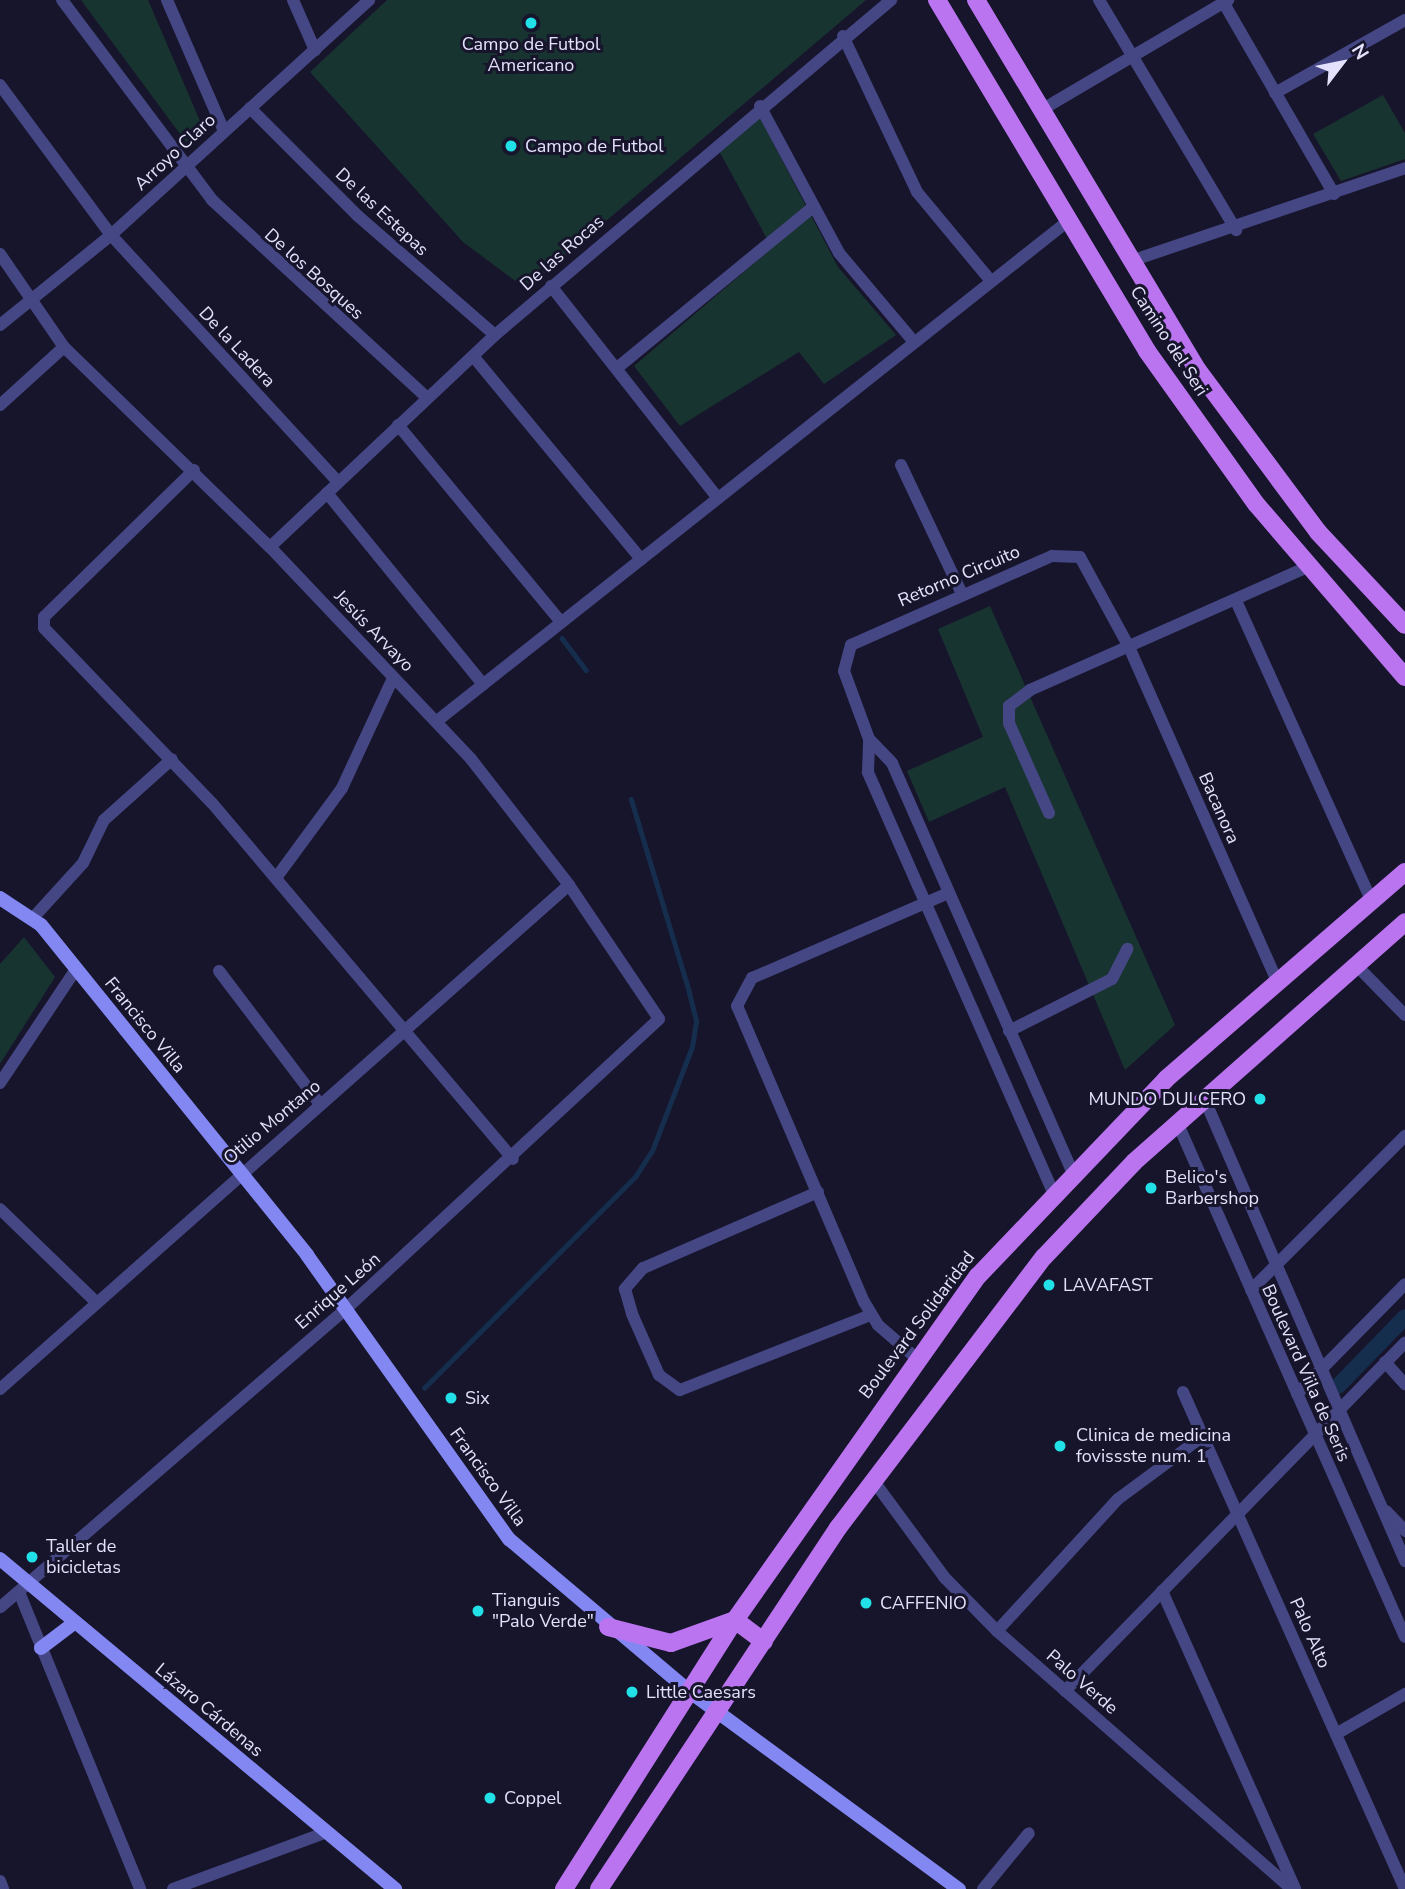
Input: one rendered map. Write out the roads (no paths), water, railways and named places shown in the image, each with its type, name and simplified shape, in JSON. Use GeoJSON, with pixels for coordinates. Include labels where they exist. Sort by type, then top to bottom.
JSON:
{"type":"FeatureCollection","features":[{"type":"Feature","properties":{"kind":"main road","name":"Camino del Seri"},"geometry":{"type":"LineString","coordinates":[[937,0],[1147,351],[1308,567],[1405,677]]}},
{"type":"Feature","properties":{"kind":"main road","name":"Camino del Seri"},"geometry":{"type":"LineString","coordinates":[[976,0],[1131,261],[1258,456],[1405,625]]}},
{"type":"Feature","properties":{"kind":"main road"},"geometry":{"type":"LineString","coordinates":[[1382,601],[1405,617]]}},
{"type":"Feature","properties":{"kind":"main road","name":"Boulevard Solidaridad"},"geometry":{"type":"LineString","coordinates":[[564,1889],[735,1620],[915,1357],[1072,1172],[1278,983],[1405,872]]}},
{"type":"Feature","properties":{"kind":"main road","name":"Francisco Villa"},"geometry":{"type":"LineString","coordinates":[[0,898],[33,918],[347,1308],[509,1539],[608,1627],[689,1691],[719,1709],[959,1889]]}},
{"type":"Feature","properties":{"kind":"main road"},"geometry":{"type":"LineString","coordinates":[[599,1889],[873,1480],[1044,1257],[1177,1122],[1405,922]]}},
{"type":"Feature","properties":{"kind":"main road","name":"Lázaro Cárdenas"},"geometry":{"type":"LineString","coordinates":[[0,1559],[23,1588],[74,1623],[324,1833],[395,1889]]}},
{"type":"Feature","properties":{"kind":"main road"},"geometry":{"type":"LineString","coordinates":[[608,1627],[671,1643],[735,1620],[764,1642]]}},
{"type":"Feature","properties":{"kind":"main road"},"geometry":{"type":"LineString","coordinates":[[41,1648],[74,1623]]}},
{"type":"Feature","properties":{"kind":"street","name":"De los Bosques"},"geometry":{"type":"LineString","coordinates":[[62,0],[184,168],[250,241],[427,398]]}},
{"type":"Feature","properties":{"kind":"street"},"geometry":{"type":"LineString","coordinates":[[167,0],[224,131]]}},
{"type":"Feature","properties":{"kind":"street"},"geometry":{"type":"LineString","coordinates":[[293,0],[315,50]]}},
{"type":"Feature","properties":{"kind":"street","name":"Arroyo Claro"},"geometry":{"type":"LineString","coordinates":[[0,325],[111,235],[369,0]]}},
{"type":"Feature","properties":{"kind":"street","name":"De las Rocas"},"geometry":{"type":"LineString","coordinates":[[270,547],[495,335],[760,106],[843,36],[891,0]]}},
{"type":"Feature","properties":{"kind":"street"},"geometry":{"type":"LineString","coordinates":[[1100,0],[1236,230]]}},
{"type":"Feature","properties":{"kind":"street"},"geometry":{"type":"LineString","coordinates":[[1042,109],[1224,1],[1334,194]]}},
{"type":"Feature","properties":{"kind":"street"},"geometry":{"type":"LineString","coordinates":[[1275,93],[1403,25]]}},
{"type":"Feature","properties":{"kind":"street"},"geometry":{"type":"LineString","coordinates":[[843,36],[917,192],[991,281]]}},
{"type":"Feature","properties":{"kind":"street","name":"De la Ladera"},"geometry":{"type":"LineString","coordinates":[[0,85],[111,235],[338,482]]}},
{"type":"Feature","properties":{"kind":"street"},"geometry":{"type":"LineString","coordinates":[[760,106],[813,208],[861,283],[913,341]]}},
{"type":"Feature","properties":{"kind":"street","name":"De las Estepas"},"geometry":{"type":"LineString","coordinates":[[250,108],[358,216],[495,335]]}},
{"type":"Feature","properties":{"kind":"street"},"geometry":{"type":"LineString","coordinates":[[1131,261],[1236,230],[1405,168]]}},
{"type":"Feature","properties":{"kind":"street"},"geometry":{"type":"LineString","coordinates":[[617,368],[813,208]]}},
{"type":"Feature","properties":{"kind":"street"},"geometry":{"type":"LineString","coordinates":[[437,721],[913,341],[1068,221]]}},
{"type":"Feature","properties":{"kind":"street","name":"Jesús Arvayo"},"geometry":{"type":"LineString","coordinates":[[0,254],[64,347],[194,470],[437,721],[569,885],[659,1013]]}},
{"type":"Feature","properties":{"kind":"street"},"geometry":{"type":"LineString","coordinates":[[551,286],[718,498]]}},
{"type":"Feature","properties":{"kind":"street"},"geometry":{"type":"LineString","coordinates":[[0,405],[64,347]]}},
{"type":"Feature","properties":{"kind":"street"},"geometry":{"type":"LineString","coordinates":[[473,356],[641,559]]}},
{"type":"Feature","properties":{"kind":"street"},"geometry":{"type":"LineString","coordinates":[[398,425],[561,622]]}},
{"type":"Feature","properties":{"kind":"street"},"geometry":{"type":"LineString","coordinates":[[901,465],[962,594]]}},
{"type":"Feature","properties":{"kind":"street"},"geometry":{"type":"LineString","coordinates":[[194,470],[43,623],[172,759],[513,1159]]}},
{"type":"Feature","properties":{"kind":"street"},"geometry":{"type":"LineString","coordinates":[[327,493],[483,684]]}},
{"type":"Feature","properties":{"kind":"street","name":"Retorno Circuito"},"geometry":{"type":"LineString","coordinates":[[869,739],[844,671],[851,645],[962,594],[1070,553],[1090,566],[1129,647]]}},
{"type":"Feature","properties":{"kind":"street"},"geometry":{"type":"LineString","coordinates":[[1049,813],[1009,723],[1009,706],[1030,690],[1237,603],[1308,567]]}},
{"type":"Feature","properties":{"kind":"street"},"geometry":{"type":"LineString","coordinates":[[1237,603],[1371,900]]}},
{"type":"Feature","properties":{"kind":"street","name":"Bacanora"},"geometry":{"type":"LineString","coordinates":[[1129,647],[1278,983]]}},
{"type":"Feature","properties":{"kind":"street"},"geometry":{"type":"LineString","coordinates":[[276,878],[342,788],[393,678]]}},
{"type":"Feature","properties":{"kind":"street"},"geometry":{"type":"LineString","coordinates":[[869,739],[892,763],[1042,1113],[1072,1172]]}},
{"type":"Feature","properties":{"kind":"street"},"geometry":{"type":"LineString","coordinates":[[869,739],[868,772],[1021,1124],[1054,1192]]}},
{"type":"Feature","properties":{"kind":"street"},"geometry":{"type":"LineString","coordinates":[[33,918],[83,863],[104,820],[172,759]]}},
{"type":"Feature","properties":{"kind":"street","name":"Otilio Montano"},"geometry":{"type":"LineString","coordinates":[[0,1388],[239,1172],[569,885]]}},
{"type":"Feature","properties":{"kind":"street"},"geometry":{"type":"LineString","coordinates":[[915,1357],[870,1315],[740,1020],[739,993],[779,965],[948,893]]}},
{"type":"Feature","properties":{"kind":"street"},"geometry":{"type":"LineString","coordinates":[[1009,1031],[1112,979],[1127,949]]}},
{"type":"Feature","properties":{"kind":"street"},"geometry":{"type":"LineString","coordinates":[[1356,965],[1405,1015]]}},
{"type":"Feature","properties":{"kind":"street"},"geometry":{"type":"LineString","coordinates":[[0,1083],[76,969]]}},
{"type":"Feature","properties":{"kind":"street"},"geometry":{"type":"LineString","coordinates":[[219,971],[320,1104]]}},
{"type":"Feature","properties":{"kind":"street","name":"Enrique León"},"geometry":{"type":"LineString","coordinates":[[0,1607],[347,1308],[513,1159],[658,1022],[659,1013]]}},
{"type":"Feature","properties":{"kind":"street","name":"Boulevard Viila de Seris"},"geometry":{"type":"LineString","coordinates":[[1204,1098],[1405,1561]]}},
{"type":"Feature","properties":{"kind":"street"},"geometry":{"type":"LineString","coordinates":[[1021,1124],[1042,1113]]}},
{"type":"Feature","properties":{"kind":"street","name":"Boulevard Viila de Seris"},"geometry":{"type":"LineString","coordinates":[[1177,1122],[1405,1637]]}},
{"type":"Feature","properties":{"kind":"street"},"geometry":{"type":"LineString","coordinates":[[1251,1290],[1277,1269],[1405,1136]]}},
{"type":"Feature","properties":{"kind":"street"},"geometry":{"type":"LineString","coordinates":[[818,1192],[635,1273],[625,1289],[632,1314],[659,1375],[680,1390],[870,1315]]}},
{"type":"Feature","properties":{"kind":"street"},"geometry":{"type":"LineString","coordinates":[[0,1209],[95,1301]]}},
{"type":"Feature","properties":{"kind":"street"},"geometry":{"type":"LineString","coordinates":[[1297,1394],[1405,1284]]}},
{"type":"Feature","properties":{"kind":"street"},"geometry":{"type":"LineString","coordinates":[[1065,1691],[1340,1412],[1405,1342]]}},
{"type":"Feature","properties":{"kind":"street"},"geometry":{"type":"LineString","coordinates":[[1385,1362],[1405,1384]]}},
{"type":"Feature","properties":{"kind":"street","name":"Palo Alto"},"geometry":{"type":"LineString","coordinates":[[1184,1392],[1405,1889]]}},
{"type":"Feature","properties":{"kind":"street"},"geometry":{"type":"LineString","coordinates":[[997,1631],[1118,1499],[1203,1436]]}},
{"type":"Feature","properties":{"kind":"street","name":"Palo Verde"},"geometry":{"type":"LineString","coordinates":[[873,1480],[945,1577],[997,1631],[1294,1889]]}},
{"type":"Feature","properties":{"kind":"street"},"geometry":{"type":"LineString","coordinates":[[1380,1503],[1405,1531]]}},
{"type":"Feature","properties":{"kind":"street"},"geometry":{"type":"LineString","coordinates":[[23,1588],[41,1648],[140,1889]]}},
{"type":"Feature","properties":{"kind":"street"},"geometry":{"type":"LineString","coordinates":[[1162,1591],[1294,1889]]}},
{"type":"Feature","properties":{"kind":"street"},"geometry":{"type":"LineString","coordinates":[[1336,1734],[1405,1694]]}},
{"type":"Feature","properties":{"kind":"street"},"geometry":{"type":"LineString","coordinates":[[173,1889],[324,1833]]}},
{"type":"Feature","properties":{"kind":"street"},"geometry":{"type":"LineString","coordinates":[[983,1889],[1029,1833]]}},
{"type":"Feature","properties":{"kind":"street"},"geometry":{"type":"LineString","coordinates":[[0,1881],[3,1889]]}},
{"type":"Feature","properties":{"kind":"waterway"},"geometry":{"type":"LineString","coordinates":[[562,638],[586,670]]}},
{"type":"Feature","properties":{"kind":"waterway"},"geometry":{"type":"LineString","coordinates":[[424,1388],[635,1177],[652,1151],[692,1047],[696,1021],[689,992],[631,800]]}},
{"type":"Feature","properties":{"kind":"waterway"},"geometry":{"type":"LineString","coordinates":[[1338,1386],[1405,1317]]}},
{"type":"Feature","properties":{"kind":"place","name":"Campo de Futbol Americano"},"geometry":{"type":"Point","coordinates":[531,23]}},
{"type":"Feature","properties":{"kind":"place","name":"Campo de Futbol"},"geometry":{"type":"Point","coordinates":[511,146]}},
{"type":"Feature","properties":{"kind":"place","name":"MUNDO DULCERO"},"geometry":{"type":"Point","coordinates":[1260,1099]}},
{"type":"Feature","properties":{"kind":"place","name":"Belico's Barbershop"},"geometry":{"type":"Point","coordinates":[1151,1188]}},
{"type":"Feature","properties":{"kind":"place","name":"LAVAFAST"},"geometry":{"type":"Point","coordinates":[1049,1285]}},
{"type":"Feature","properties":{"kind":"place","name":"Six"},"geometry":{"type":"Point","coordinates":[451,1398]}},
{"type":"Feature","properties":{"kind":"place","name":"Clinica de medicina fovissste num. 1"},"geometry":{"type":"Point","coordinates":[1060,1446]}},
{"type":"Feature","properties":{"kind":"place","name":"Taller de bicicletas"},"geometry":{"type":"Point","coordinates":[32,1557]}},
{"type":"Feature","properties":{"kind":"place","name":"CAFFENIO"},"geometry":{"type":"Point","coordinates":[866,1603]}},
{"type":"Feature","properties":{"kind":"place","name":"Tianguis \"Palo Verde\""},"geometry":{"type":"Point","coordinates":[478,1611]}},
{"type":"Feature","properties":{"kind":"place","name":"Little Caesars"},"geometry":{"type":"Point","coordinates":[632,1692]}},
{"type":"Feature","properties":{"kind":"place","name":"Coppel"},"geometry":{"type":"Point","coordinates":[490,1798]}}]}
